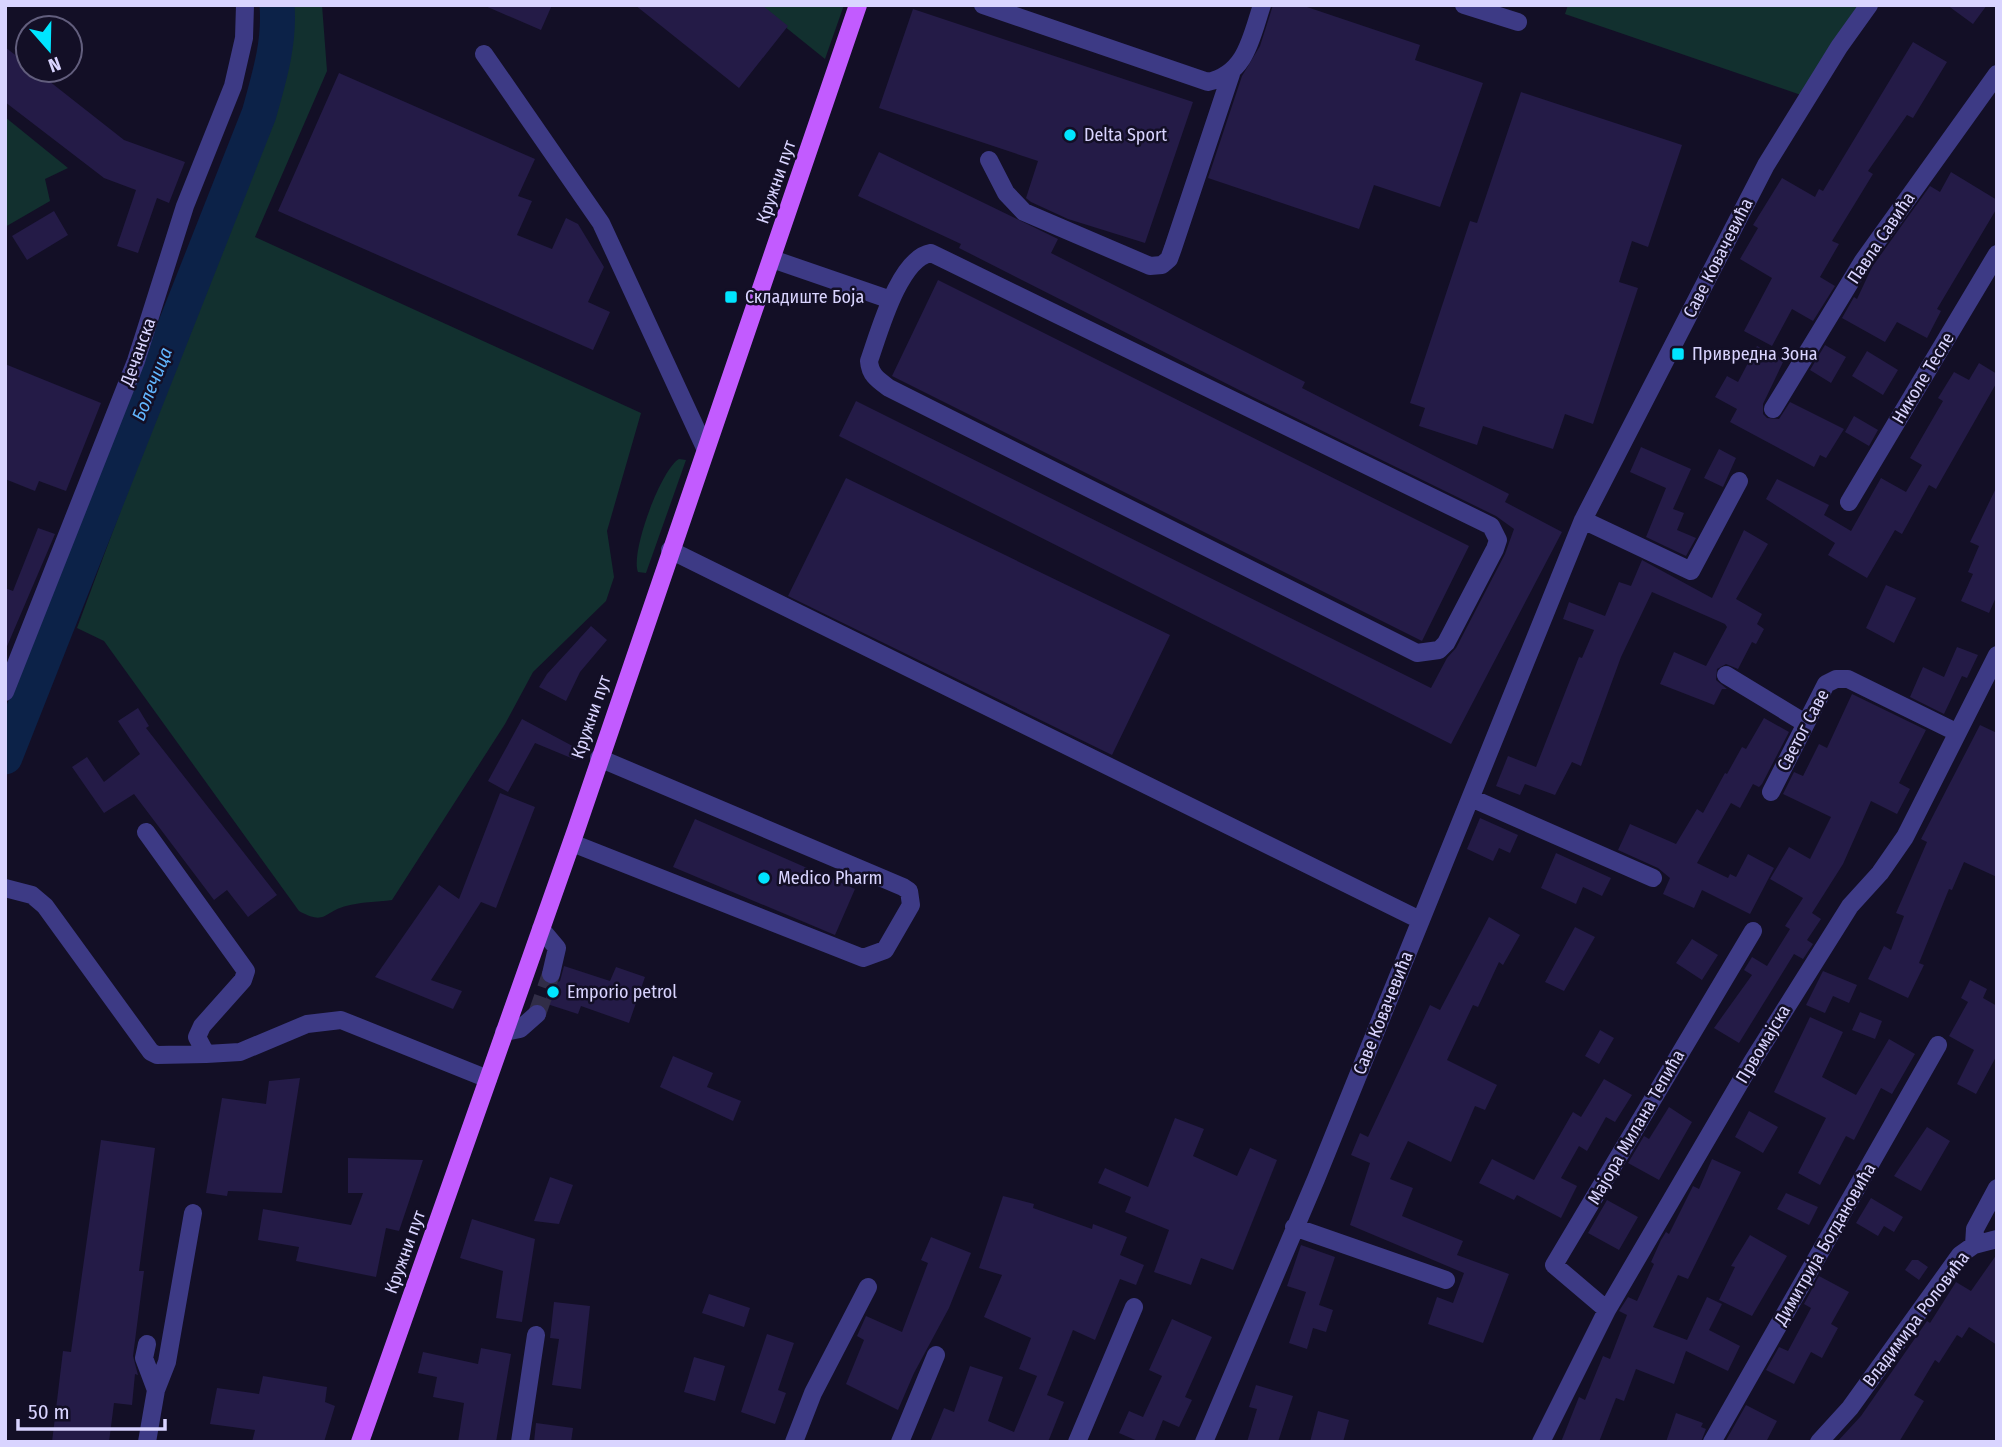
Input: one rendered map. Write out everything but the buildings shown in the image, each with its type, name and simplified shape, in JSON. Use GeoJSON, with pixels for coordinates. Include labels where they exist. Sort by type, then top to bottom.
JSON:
{"type":"FeatureCollection","features":[{"type":"Feature","properties":{"kind":"main road","name":"Кружни пут"},"geometry":{"type":"LineString","coordinates":[[360,1442],[572,843],[858,5]]}},
{"type":"Feature","properties":{"kind":"street","name":"Дечанска"},"geometry":{"type":"LineString","coordinates":[[5,692],[136,361],[185,206],[233,86],[244,38],[245,5]]}},
{"type":"Feature","properties":{"kind":"street"},"geometry":{"type":"LineString","coordinates":[[983,5],[1208,82],[1231,74],[1239,66],[1262,5]]}},
{"type":"Feature","properties":{"kind":"street"},"geometry":{"type":"LineString","coordinates":[[1464,5],[1518,22]]}},
{"type":"Feature","properties":{"kind":"street","name":"Саве Ковачевића"},"geometry":{"type":"LineString","coordinates":[[1203,1442],[1471,798],[1583,520],[1766,165],[1869,5]]}},
{"type":"Feature","properties":{"kind":"street"},"geometry":{"type":"LineString","coordinates":[[484,54],[601,223],[705,448]]}},
{"type":"Feature","properties":{"kind":"street"},"geometry":{"type":"LineString","coordinates":[[989,160],[1006,193],[1024,212],[1150,265],[1162,265],[1173,248],[1231,74]]}},
{"type":"Feature","properties":{"kind":"street","name":"Павла Савића"},"geometry":{"type":"LineString","coordinates":[[1773,409],[1863,261],[1997,74]]}},
{"type":"Feature","properties":{"kind":"street"},"geometry":{"type":"LineString","coordinates":[[931,253],[1491,526],[1498,540],[1495,549],[1446,643],[1439,650],[1417,653],[889,388],[869,370],[869,361],[891,300],[910,266],[922,254],[931,253]]}},
{"type":"Feature","properties":{"kind":"street","name":"Николе Тесле"},"geometry":{"type":"LineString","coordinates":[[1849,502],[1997,254]]}},
{"type":"Feature","properties":{"kind":"street"},"geometry":{"type":"LineString","coordinates":[[772,259],[891,300]]}},
{"type":"Feature","properties":{"kind":"street"},"geometry":{"type":"LineString","coordinates":[[1583,520],[1691,571],[1740,481]]}},
{"type":"Feature","properties":{"kind":"street"},"geometry":{"type":"LineString","coordinates":[[670,550],[1420,920]]}},
{"type":"Feature","properties":{"kind":"street","name":"Првомајска"},"geometry":{"type":"LineString","coordinates":[[1541,1442],[1607,1310],[1829,937],[1905,837],[1997,655]]}},
{"type":"Feature","properties":{"kind":"street"},"geometry":{"type":"LineString","coordinates":[[1726,674],[1805,723]]}},
{"type":"Feature","properties":{"kind":"street","name":"Светог Саве"},"geometry":{"type":"LineString","coordinates":[[1772,792],[1826,684],[1836,679],[1848,678],[1956,732]]}},
{"type":"Feature","properties":{"kind":"street"},"geometry":{"type":"LineString","coordinates":[[572,843],[863,958],[886,950],[911,905],[909,891],[903,887],[600,758]]}},
{"type":"Feature","properties":{"kind":"street"},"geometry":{"type":"LineString","coordinates":[[1471,798],[1653,878]]}},
{"type":"Feature","properties":{"kind":"street"},"geometry":{"type":"LineString","coordinates":[[146,832],[246,971],[243,980],[202,1026],[197,1037],[206,1054]]}},
{"type":"Feature","properties":{"kind":"street"},"geometry":{"type":"LineString","coordinates":[[5,888],[32,895],[45,906],[151,1052],[157,1055],[240,1052],[307,1024],[341,1020],[488,1079]]}},
{"type":"Feature","properties":{"kind":"street"},"geometry":{"type":"LineString","coordinates":[[541,929],[557,948],[551,974]]}},
{"type":"Feature","properties":{"kind":"street","name":"Мајора Милана Тепића"},"geometry":{"type":"LineString","coordinates":[[1607,1310],[1554,1265],[1753,931]]}},
{"type":"Feature","properties":{"kind":"street"},"geometry":{"type":"LineString","coordinates":[[504,1032],[520,1029],[537,1014]]}},
{"type":"Feature","properties":{"kind":"street","name":"Димитрија Богдановића"},"geometry":{"type":"LineString","coordinates":[[1712,1442],[1938,1045]]}},
{"type":"Feature","properties":{"kind":"street","name":"Владимира Роловића"},"geometry":{"type":"LineString","coordinates":[[1819,1442],[1869,1383],[1960,1255],[1974,1245],[1975,1229],[1997,1188]]}},
{"type":"Feature","properties":{"kind":"street"},"geometry":{"type":"LineString","coordinates":[[147,1442],[156,1390],[167,1362],[193,1213]]}},
{"type":"Feature","properties":{"kind":"street"},"geometry":{"type":"LineString","coordinates":[[1294,1227],[1446,1280]]}},
{"type":"Feature","properties":{"kind":"street"},"geometry":{"type":"LineString","coordinates":[[1974,1245],[1997,1239]]}},
{"type":"Feature","properties":{"kind":"street"},"geometry":{"type":"LineString","coordinates":[[794,1442],[813,1393],[868,1287]]}},
{"type":"Feature","properties":{"kind":"street"},"geometry":{"type":"LineString","coordinates":[[1077,1442],[1134,1307]]}},
{"type":"Feature","properties":{"kind":"street"},"geometry":{"type":"LineString","coordinates":[[520,1442],[536,1335]]}},
{"type":"Feature","properties":{"kind":"street"},"geometry":{"type":"LineString","coordinates":[[147,1344],[144,1358],[156,1390]]}},
{"type":"Feature","properties":{"kind":"street"},"geometry":{"type":"LineString","coordinates":[[900,1442],[936,1354]]}},
{"type":"Feature","properties":{"kind":"green space"},"geometry":{"type":"Polygon","coordinates":[[[287,5],[322,5],[327,71],[255,237],[641,413],[607,531],[614,577],[606,601],[533,672],[505,724],[392,900],[351,905],[320,918],[299,911],[104,641],[77,628],[283,72],[289,25],[287,5]]]}},
{"type":"Feature","properties":{"kind":"green space"},"geometry":{"type":"Polygon","coordinates":[[[758,5],[844,5],[825,59],[758,5]]]}},
{"type":"Feature","properties":{"kind":"green space"},"geometry":{"type":"Polygon","coordinates":[[[1568,5],[1863,5],[1801,95],[1565,14],[1568,5]]]}},
{"type":"Feature","properties":{"kind":"green space"},"geometry":{"type":"Polygon","coordinates":[[[5,117],[68,168],[45,179],[50,201],[5,227],[5,117]]]}},
{"type":"Feature","properties":{"kind":"green space"},"geometry":{"type":"Polygon","coordinates":[[[679,459],[686,460],[646,573],[638,572],[638,548],[649,512],[664,478],[679,459]]]}},
{"type":"Feature","properties":{"kind":"waterway","name":"Болечица"},"geometry":{"type":"LineString","coordinates":[[5,757],[259,114],[275,47],[277,5]]}},
{"type":"Feature","properties":{"kind":"tunnel"},"geometry":{"type":"LineString","coordinates":[[537,1014],[551,974]]}},
{"type":"Feature","properties":{"kind":"place","name":"Delta Sport"},"geometry":{"type":"Point","coordinates":[1070,135]}},
{"type":"Feature","properties":{"kind":"place","name":"Складиште Боја"},"geometry":{"type":"Point","coordinates":[731,297]}},
{"type":"Feature","properties":{"kind":"place","name":"Привредна Зона"},"geometry":{"type":"Point","coordinates":[1678,354]}},
{"type":"Feature","properties":{"kind":"place","name":"Medico Pharm"},"geometry":{"type":"Point","coordinates":[764,878]}},
{"type":"Feature","properties":{"kind":"place","name":"Emporio petrol"},"geometry":{"type":"Point","coordinates":[553,992]}}]}
